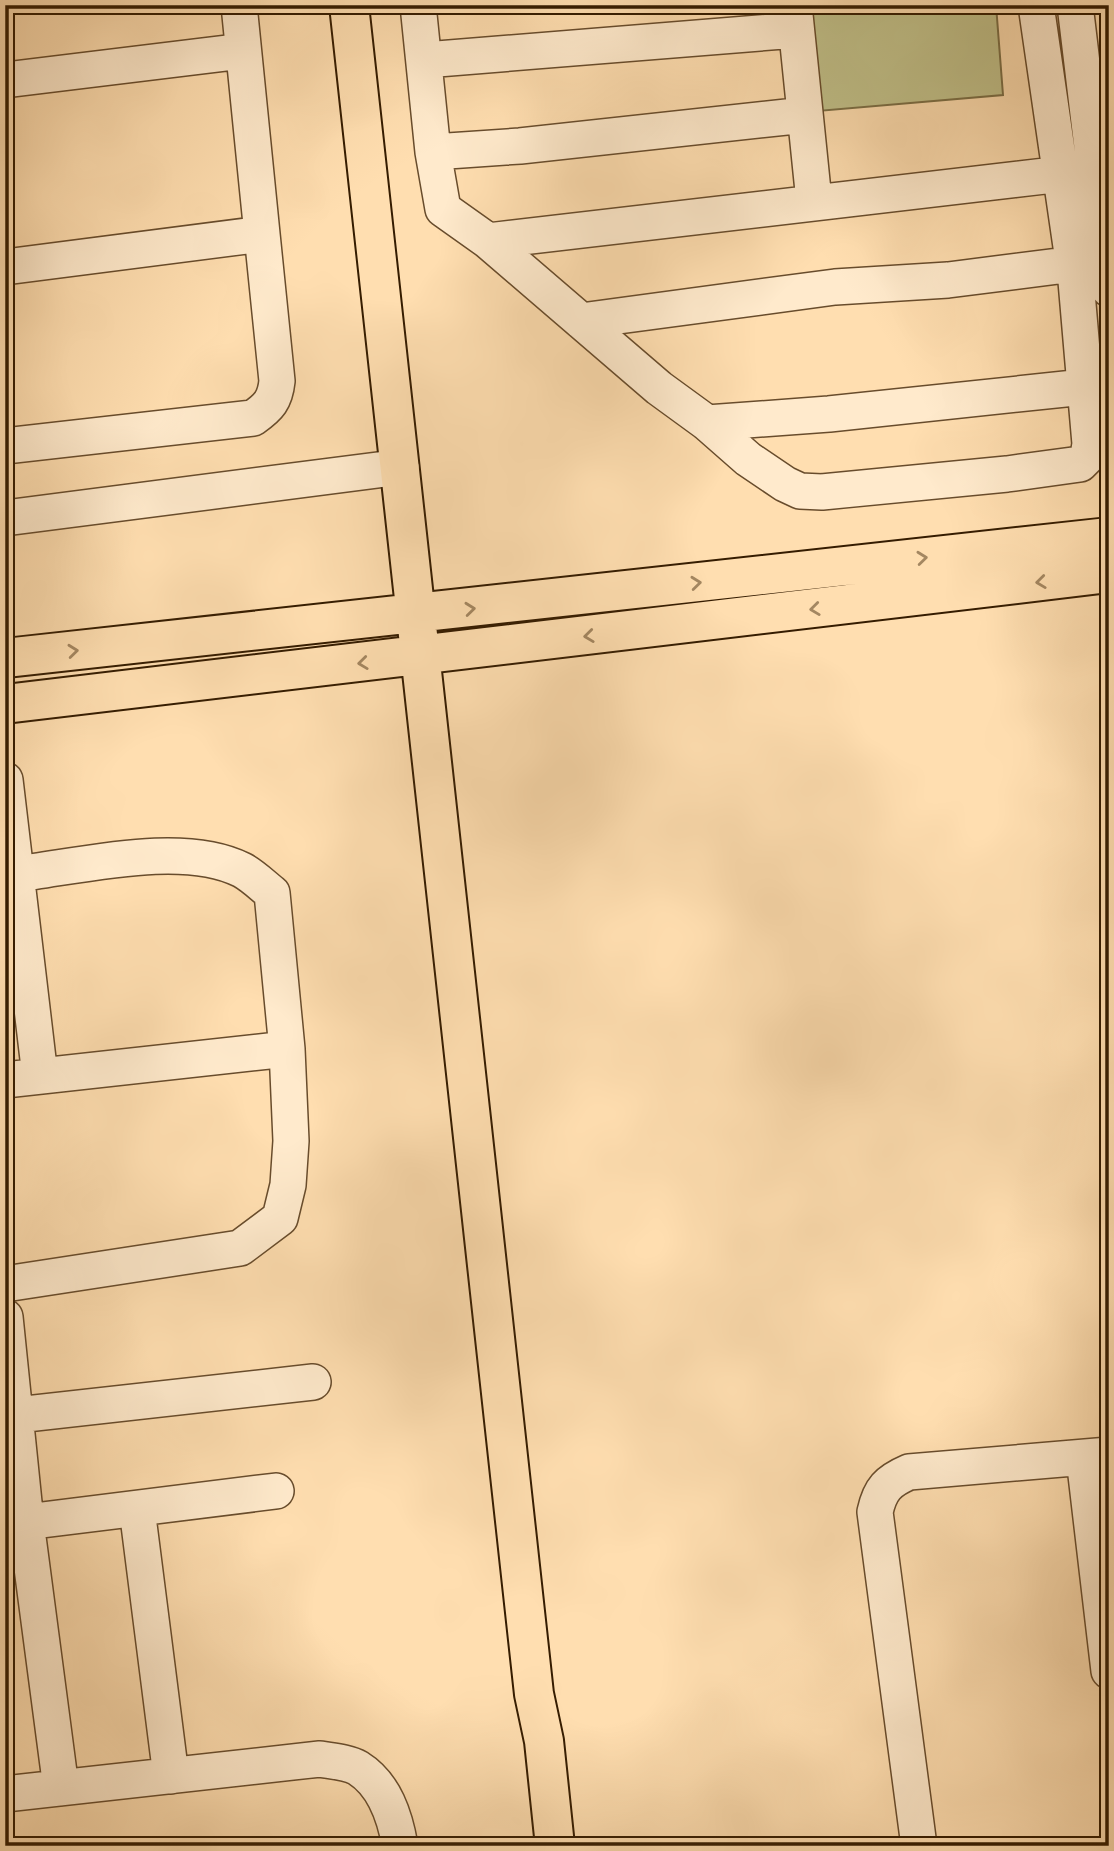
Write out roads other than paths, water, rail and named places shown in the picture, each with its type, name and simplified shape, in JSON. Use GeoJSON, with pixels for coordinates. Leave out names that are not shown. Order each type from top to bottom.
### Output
{"type":"FeatureCollection","features":[{"type":"Feature","properties":{"kind":"main road"},"geometry":{"type":"LineString","coordinates":[[349,5],[418,615],[532,1681],[544,1741],[555,1846]]}},
{"type":"Feature","properties":{"kind":"main road"},"geometry":{"type":"LineString","coordinates":[[5,658],[418,615],[1109,537]]}},
{"type":"Feature","properties":{"kind":"main road"},"geometry":{"type":"LineString","coordinates":[[5,704],[1109,573]]}},
{"type":"Feature","properties":{"kind":"street"},"geometry":{"type":"LineString","coordinates":[[5,446],[253,418],[266,409],[275,397],[277,381],[239,5]]}},
{"type":"Feature","properties":{"kind":"street"},"geometry":{"type":"LineString","coordinates":[[418,5],[433,152],[443,209],[488,241],[659,388],[707,423],[748,458],[785,485],[800,491],[835,491],[1018,473],[1080,464],[1088,456],[1090,444],[1074,264],[1036,5]]}},
{"type":"Feature","properties":{"kind":"street"},"geometry":{"type":"LineString","coordinates":[[1075,5],[1109,289]]}},
{"type":"Feature","properties":{"kind":"street"},"geometry":{"type":"LineString","coordinates":[[425,60],[795,18],[814,201]]}},
{"type":"Feature","properties":{"kind":"street"},"geometry":{"type":"LineString","coordinates":[[5,80],[243,51]]}},
{"type":"Feature","properties":{"kind":"street"},"geometry":{"type":"LineString","coordinates":[[433,152],[520,146],[805,115]]}},
{"type":"Feature","properties":{"kind":"street"},"geometry":{"type":"LineString","coordinates":[[488,241],[1062,174]]}},
{"type":"Feature","properties":{"kind":"street"},"geometry":{"type":"LineString","coordinates":[[5,267],[262,234]]}},
{"type":"Feature","properties":{"kind":"street"},"geometry":{"type":"LineString","coordinates":[[581,321],[835,287],[948,280],[1074,264]]}},
{"type":"Feature","properties":{"kind":"street"},"geometry":{"type":"LineString","coordinates":[[707,423],[829,414],[1084,387]]}},
{"type":"Feature","properties":{"kind":"street"},"geometry":{"type":"LineString","coordinates":[[5,518],[401,467]]}},
{"type":"Feature","properties":{"kind":"street"},"geometry":{"type":"LineString","coordinates":[[5,780],[40,1076]]}},
{"type":"Feature","properties":{"kind":"street"},"geometry":{"type":"LineString","coordinates":[[5,1284],[240,1248],[280,1218],[288,1185],[291,1141],[287,1049],[272,893],[242,870],[202,857],[138,858],[17,874]]}},
{"type":"Feature","properties":{"kind":"street"},"geometry":{"type":"LineString","coordinates":[[5,1080],[287,1049]]}},
{"type":"Feature","properties":{"kind":"street"},"geometry":{"type":"LineString","coordinates":[[5,1317],[26,1522],[61,1788]]}},
{"type":"Feature","properties":{"kind":"street"},"geometry":{"type":"LineString","coordinates":[[17,1415],[313,1382]]}},
{"type":"Feature","properties":{"kind":"street"},"geometry":{"type":"LineString","coordinates":[[919,1846],[875,1511],[884,1485],[909,1472],[1096,1456],[1109,1671]]}},
{"type":"Feature","properties":{"kind":"street"},"geometry":{"type":"LineString","coordinates":[[26,1522],[276,1491]]}},
{"type":"Feature","properties":{"kind":"street"},"geometry":{"type":"LineString","coordinates":[[137,1509],[171,1776]]}},
{"type":"Feature","properties":{"kind":"street"},"geometry":{"type":"LineString","coordinates":[[5,1794],[320,1759],[356,1767],[378,1786],[396,1822],[400,1846]]}}]}
